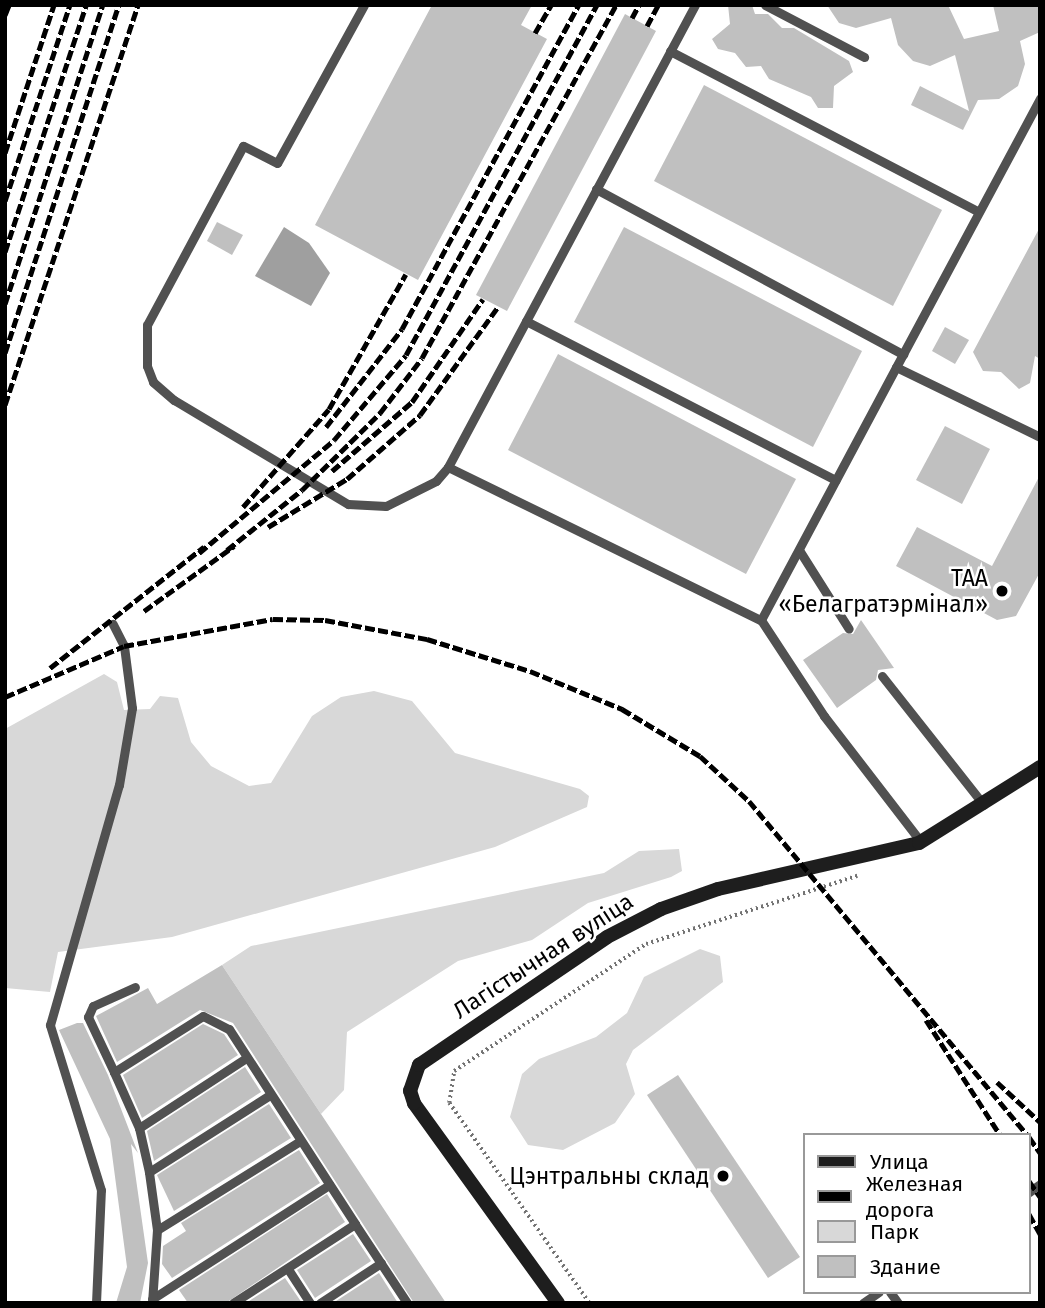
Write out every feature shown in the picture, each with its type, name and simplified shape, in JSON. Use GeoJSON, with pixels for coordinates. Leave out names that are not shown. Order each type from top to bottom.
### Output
{"type":"FeatureCollection","features":[{"type":"Feature","properties":{"kind":"street","name":"Лагістычная вуліца"},"geometry":{"type":"LineString","coordinates":[[558,1303],[414,1103],[410,1091],[419,1065],[607,937],[661,909],[855,856],[920,842],[984,805],[1040,767]]}},
{"type":"Feature","properties":{"kind":"lane"},"geometry":{"type":"LineString","coordinates":[[363,5],[277,163],[243,146],[147,325],[147,366],[153,382],[174,400],[348,504],[386,506],[436,481],[448,467],[695,5]]}},
{"type":"Feature","properties":{"kind":"lane"},"geometry":{"type":"LineString","coordinates":[[765,5],[863,57]]}},
{"type":"Feature","properties":{"kind":"lane"},"geometry":{"type":"LineString","coordinates":[[670,51],[979,212]]}},
{"type":"Feature","properties":{"kind":"lane"},"geometry":{"type":"LineString","coordinates":[[761,620],[1040,99]]}},
{"type":"Feature","properties":{"kind":"lane"},"geometry":{"type":"LineString","coordinates":[[596,190],[903,354]]}},
{"type":"Feature","properties":{"kind":"lane"},"geometry":{"type":"LineString","coordinates":[[526,321],[835,480]]}},
{"type":"Feature","properties":{"kind":"lane"},"geometry":{"type":"LineString","coordinates":[[896,367],[1040,437]]}},
{"type":"Feature","properties":{"kind":"lane"},"geometry":{"type":"LineString","coordinates":[[448,467],[761,620],[824,716],[920,842]]}},
{"type":"Feature","properties":{"kind":"lane"},"geometry":{"type":"LineString","coordinates":[[799,550],[849,628]]}},
{"type":"Feature","properties":{"kind":"lane"},"geometry":{"type":"LineString","coordinates":[[96,1303],[101,1190],[50,1025],[119,785],[132,708],[124,646],[113,624]]}},
{"type":"Feature","properties":{"kind":"lane"},"geometry":{"type":"LineString","coordinates":[[882,676],[984,805]]}},
{"type":"Feature","properties":{"kind":"lane"},"geometry":{"type":"LineString","coordinates":[[135,987],[93,1006],[88,1017],[139,1128],[149,1172],[157,1230],[152,1301]]}},
{"type":"Feature","properties":{"kind":"lane"},"geometry":{"type":"LineString","coordinates":[[114,1072],[203,1016],[222,1021],[407,1303]]}},
{"type":"Feature","properties":{"kind":"lane"},"geometry":{"type":"LineString","coordinates":[[139,1128],[246,1058]]}},
{"type":"Feature","properties":{"kind":"lane"},"geometry":{"type":"LineString","coordinates":[[149,1172],[270,1095]]}},
{"type":"Feature","properties":{"kind":"lane"},"geometry":{"type":"LineString","coordinates":[[157,1230],[300,1141]]}},
{"type":"Feature","properties":{"kind":"lane"},"geometry":{"type":"LineString","coordinates":[[152,1301],[329,1185]]}},
{"type":"Feature","properties":{"kind":"lane"},"geometry":{"type":"LineString","coordinates":[[234,1302],[355,1224]]}},
{"type":"Feature","properties":{"kind":"lane"},"geometry":{"type":"LineString","coordinates":[[320,1303],[381,1263]]}},
{"type":"Feature","properties":{"kind":"lane"},"geometry":{"type":"LineString","coordinates":[[288,1269],[310,1303]]}},
{"type":"Feature","properties":{"kind":"path"},"geometry":{"type":"LineString","coordinates":[[589,1303],[449,1103],[454,1071],[646,944],[857,880],[855,856]]}},
{"type":"Feature","properties":{"kind":"green space"},"geometry":{"type":"Polygon","coordinates":[[[104,674],[117,682],[124,710],[150,709],[160,696],[178,698],[191,742],[211,766],[249,786],[271,783],[312,716],[341,697],[374,691],[412,701],[455,753],[580,789],[589,796],[587,807],[495,847],[172,937],[58,952],[50,992],[5,988],[5,729],[104,674]]]}},
{"type":"Feature","properties":{"kind":"green space"},"geometry":{"type":"Polygon","coordinates":[[[679,849],[682,871],[671,877],[588,903],[532,940],[458,961],[347,1032],[344,1090],[321,1114],[222,965],[251,946],[604,873],[639,851],[679,849]]]}},
{"type":"Feature","properties":{"kind":"green space"},"geometry":{"type":"Polygon","coordinates":[[[700,949],[720,956],[723,982],[633,1050],[626,1064],[635,1094],[615,1123],[563,1150],[528,1145],[510,1117],[522,1074],[539,1059],[596,1037],[627,1013],[644,977],[700,949]]]}},
{"type":"Feature","properties":{"kind":"shaded area"},"geometry":{"type":"Polygon","coordinates":[[[284,227],[309,243],[330,273],[311,306],[255,276],[284,227]]]}},
{"type":"Feature","properties":{"kind":"building"},"geometry":{"type":"Polygon","coordinates":[[[432,5],[532,5],[521,25],[547,39],[418,280],[315,225],[432,5]]]}},
{"type":"Feature","properties":{"kind":"building"},"geometry":{"type":"Polygon","coordinates":[[[728,5],[752,5],[755,14],[768,14],[782,28],[794,28],[849,61],[853,72],[834,86],[833,108],[818,108],[811,97],[769,79],[761,66],[746,67],[735,53],[718,49],[712,39],[730,24],[728,5]]]}},
{"type":"Feature","properties":{"kind":"building"},"geometry":{"type":"Polygon","coordinates":[[[827,5],[948,5],[964,39],[999,31],[993,5],[1040,5],[1040,32],[1020,41],[1025,64],[1018,86],[999,99],[978,100],[963,130],[911,105],[920,86],[969,111],[955,55],[930,66],[913,61],[898,45],[891,18],[856,28],[839,23],[827,5]]]}},
{"type":"Feature","properties":{"kind":"building"},"geometry":{"type":"Polygon","coordinates":[[[625,14],[656,31],[507,311],[476,295],[625,14]]]}},
{"type":"Feature","properties":{"kind":"building"},"geometry":{"type":"Polygon","coordinates":[[[704,85],[942,210],[893,306],[654,181],[704,85]]]}},
{"type":"Feature","properties":{"kind":"building"},"geometry":{"type":"Polygon","coordinates":[[[217,222],[243,235],[232,255],[207,241],[217,222]]]}},
{"type":"Feature","properties":{"kind":"building"},"geometry":{"type":"Polygon","coordinates":[[[624,227],[862,351],[813,447],[574,322],[624,227]]]}},
{"type":"Feature","properties":{"kind":"building"},"geometry":{"type":"Polygon","coordinates":[[[1040,227],[1040,359],[1035,356],[1030,383],[1019,389],[1001,372],[983,371],[973,352],[1040,227]]]}},
{"type":"Feature","properties":{"kind":"building"},"geometry":{"type":"Polygon","coordinates":[[[945,327],[969,340],[955,364],[932,351],[945,327]]]}},
{"type":"Feature","properties":{"kind":"building"},"geometry":{"type":"Polygon","coordinates":[[[558,354],[796,479],[746,574],[508,450],[558,354]]]}},
{"type":"Feature","properties":{"kind":"building"},"geometry":{"type":"Polygon","coordinates":[[[945,426],[990,449],[962,504],[916,480],[945,426]]]}},
{"type":"Feature","properties":{"kind":"building"},"geometry":{"type":"Polygon","coordinates":[[[1040,475],[1040,572],[1016,616],[997,620],[896,566],[917,527],[992,566],[1040,475]]]}},
{"type":"Feature","properties":{"kind":"building"},"geometry":{"type":"Polygon","coordinates":[[[861,620],[894,668],[878,670],[876,680],[837,708],[803,660],[843,633],[853,634],[861,620]]]}},
{"type":"Feature","properties":{"kind":"building"},"geometry":{"type":"Polygon","coordinates":[[[222,965],[446,1303],[414,1303],[233,1023],[200,1010],[117,1062],[96,1016],[148,988],[157,1004],[222,965]]]}},
{"type":"Feature","properties":{"kind":"building"},"geometry":{"type":"Polygon","coordinates":[[[83,1023],[108,1075],[138,1153],[131,1144],[148,1263],[140,1303],[116,1303],[127,1267],[110,1139],[59,1030],[83,1023]]]}},
{"type":"Feature","properties":{"kind":"building"},"geometry":{"type":"Polygon","coordinates":[[[203,1024],[224,1034],[238,1055],[142,1118],[123,1075],[203,1024]]]}},
{"type":"Feature","properties":{"kind":"building"},"geometry":{"type":"Polygon","coordinates":[[[245,1067],[261,1092],[154,1161],[147,1131],[245,1067]]]}},
{"type":"Feature","properties":{"kind":"building","name":"Цэнтральны склад"},"geometry":{"type":"Polygon","coordinates":[[[678,1075],[800,1257],[768,1278],[647,1095],[678,1075]]]}},
{"type":"Feature","properties":{"kind":"building"},"geometry":{"type":"Polygon","coordinates":[[[269,1104],[291,1138],[174,1211],[157,1175],[269,1104]]]}},
{"type":"Feature","properties":{"kind":"building"},"geometry":{"type":"Polygon","coordinates":[[[299,1150],[320,1183],[172,1278],[162,1264],[163,1246],[186,1231],[181,1223],[299,1150]]]}},
{"type":"Feature","properties":{"kind":"building"},"geometry":{"type":"Polygon","coordinates":[[[327,1194],[345,1222],[226,1303],[188,1303],[179,1290],[327,1194]]]}},
{"type":"Feature","properties":{"kind":"building"},"geometry":{"type":"Polygon","coordinates":[[[353,1234],[371,1261],[315,1298],[297,1270],[353,1234]]]}},
{"type":"Feature","properties":{"kind":"building"},"geometry":{"type":"Polygon","coordinates":[[[379,1273],[398,1303],[333,1303],[379,1273]]]}},
{"type":"Feature","properties":{"kind":"building"},"geometry":{"type":"Polygon","coordinates":[[[285,1278],[302,1303],[246,1303],[285,1278]]]}},
{"type":"Feature","properties":{"kind":"railway"},"geometry":{"type":"LineString","coordinates":[[5,15],[9,5]]}},
{"type":"Feature","properties":{"kind":"railway"},"geometry":{"type":"LineString","coordinates":[[5,153],[54,5]]}},
{"type":"Feature","properties":{"kind":"railway"},"geometry":{"type":"LineString","coordinates":[[5,201],[70,5]]}},
{"type":"Feature","properties":{"kind":"railway"},"geometry":{"type":"LineString","coordinates":[[5,252],[86,5]]}},
{"type":"Feature","properties":{"kind":"railway"},"geometry":{"type":"LineString","coordinates":[[5,304],[103,5]]}},
{"type":"Feature","properties":{"kind":"railway"},"geometry":{"type":"LineString","coordinates":[[5,353],[119,5]]}},
{"type":"Feature","properties":{"kind":"railway"},"geometry":{"type":"LineString","coordinates":[[5,405],[138,5]]}},
{"type":"Feature","properties":{"kind":"railway"},"geometry":{"type":"LineString","coordinates":[[535,33],[551,5]]}},
{"type":"Feature","properties":{"kind":"railway"},"geometry":{"type":"LineString","coordinates":[[326,427],[402,329],[579,5]]}},
{"type":"Feature","properties":{"kind":"railway"},"geometry":{"type":"LineString","coordinates":[[199,553],[334,440],[406,355],[597,5]]}},
{"type":"Feature","properties":{"kind":"railway"},"geometry":{"type":"LineString","coordinates":[[227,550],[302,490],[380,413],[422,358],[616,5]]}},
{"type":"Feature","properties":{"kind":"railway"},"geometry":{"type":"LineString","coordinates":[[632,18],[639,5]]}},
{"type":"Feature","properties":{"kind":"railway"},"geometry":{"type":"LineString","coordinates":[[647,26],[658,5]]}},
{"type":"Feature","properties":{"kind":"railway"},"geometry":{"type":"LineString","coordinates":[[243,507],[329,409],[406,274]]}},
{"type":"Feature","properties":{"kind":"railway"},"geometry":{"type":"LineString","coordinates":[[332,471],[412,402],[483,299]]}},
{"type":"Feature","properties":{"kind":"railway"},"geometry":{"type":"LineString","coordinates":[[268,527],[347,479],[420,415],[498,307]]}},
{"type":"Feature","properties":{"kind":"railway"},"geometry":{"type":"LineString","coordinates":[[144,611],[234,546]]}},
{"type":"Feature","properties":{"kind":"railway"},"geometry":{"type":"LineString","coordinates":[[50,668],[204,547]]}},
{"type":"Feature","properties":{"kind":"railway"},"geometry":{"type":"LineString","coordinates":[[5,697],[124,646],[273,619],[325,620],[427,639],[530,671],[622,709],[700,756],[749,801],[1025,1133]]}},
{"type":"Feature","properties":{"kind":"railway"},"geometry":{"type":"LineString","coordinates":[[926,1020],[999,1133]]}},
{"type":"Feature","properties":{"kind":"railway"},"geometry":{"type":"LineString","coordinates":[[997,1082],[1040,1122]]}},
{"type":"Feature","properties":{"kind":"railway"},"geometry":{"type":"LineString","coordinates":[[1031,1140],[1040,1153]]}},
{"type":"Feature","properties":{"kind":"railway"},"geometry":{"type":"LineString","coordinates":[[1031,1184],[1040,1197]]}},
{"type":"Feature","properties":{"kind":"railway"},"geometry":{"type":"LineString","coordinates":[[1031,1218],[1040,1234]]}},
{"type":"Feature","properties":{"kind":"place","name":"ТАА «Белагратэрмінал»"},"geometry":{"type":"Point","coordinates":[1002,591]}},
{"type":"Feature","properties":{"kind":"place","name":"Цэнтральны склад"},"geometry":{"type":"Point","coordinates":[723,1176]}}]}
